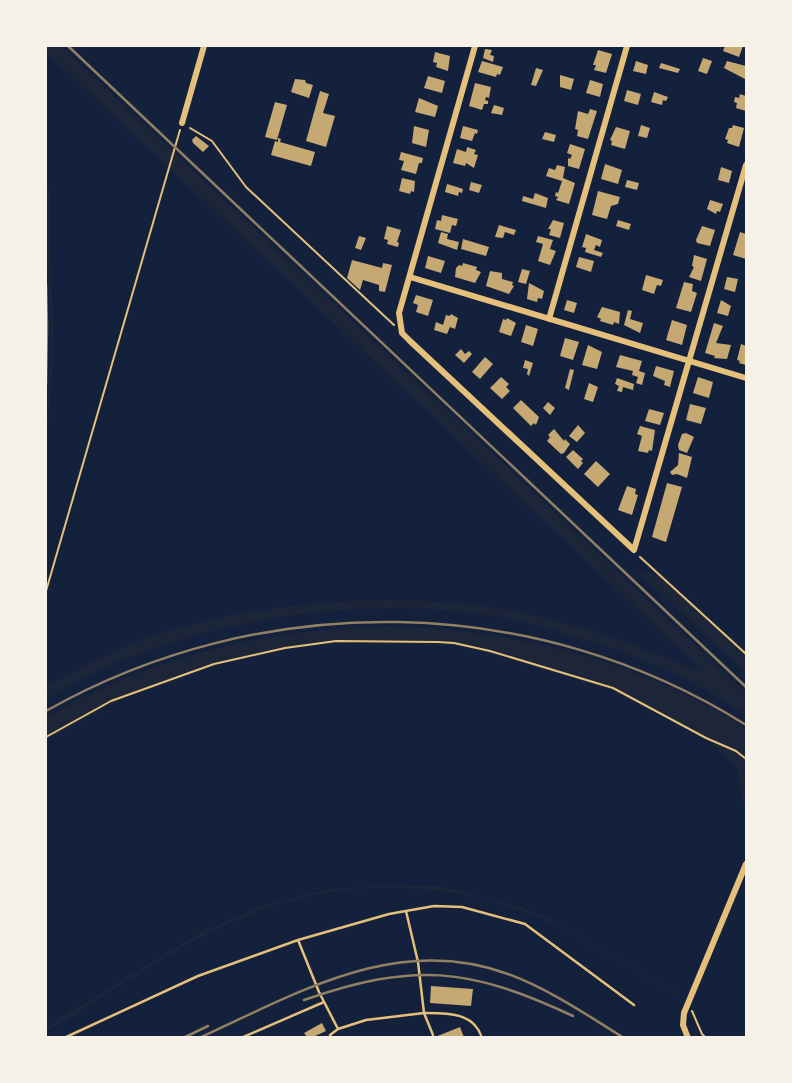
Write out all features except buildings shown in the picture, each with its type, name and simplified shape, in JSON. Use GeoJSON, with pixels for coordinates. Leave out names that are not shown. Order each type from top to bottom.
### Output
{"type":"FeatureCollection","features":[{"type":"Feature","properties":{"kind":"street"},"geometry":{"type":"LineString","coordinates":[[182,123],[204,46]]}},
{"type":"Feature","properties":{"kind":"street"},"geometry":{"type":"LineString","coordinates":[[475,46],[399,313],[402,332],[495,423],[634,551],[747,165]]}},
{"type":"Feature","properties":{"kind":"street"},"geometry":{"type":"LineString","coordinates":[[549,319],[627,46]]}},
{"type":"Feature","properties":{"kind":"street"},"geometry":{"type":"LineString","coordinates":[[410,277],[747,378]]}},
{"type":"Feature","properties":{"kind":"street"},"geometry":{"type":"LineString","coordinates":[[688,1038],[682,1020],[688,1000],[747,864]]}},
{"type":"Feature","properties":{"kind":"lane"},"geometry":{"type":"LineString","coordinates":[[64,1038],[198,976],[298,940],[406,911],[435,906],[461,907],[525,923],[634,1005]]}},
{"type":"Feature","properties":{"kind":"lane"},"geometry":{"type":"LineString","coordinates":[[406,911],[418,962],[424,1013],[433,1035]]}},
{"type":"Feature","properties":{"kind":"lane"},"geometry":{"type":"LineString","coordinates":[[298,940],[338,1029]]}},
{"type":"Feature","properties":{"kind":"lane"},"geometry":{"type":"LineString","coordinates":[[241,1038],[324,1002]]}},
{"type":"Feature","properties":{"kind":"lane"},"geometry":{"type":"LineString","coordinates":[[331,1038],[330,1035],[338,1029],[366,1020],[424,1013],[451,1013],[471,1020],[480,1029],[482,1038]]}},
{"type":"Feature","properties":{"kind":"path"},"geometry":{"type":"LineString","coordinates":[[46,591],[182,123],[212,141],[246,187],[402,332]]}},
{"type":"Feature","properties":{"kind":"path"},"geometry":{"type":"LineString","coordinates":[[634,551],[747,654]]}},
{"type":"Feature","properties":{"kind":"path"},"geometry":{"type":"LineString","coordinates":[[46,737],[111,701],[214,664],[285,648],[335,641],[438,642],[490,651],[614,688],[747,759]]}},
{"type":"Feature","properties":{"kind":"path"},"geometry":{"type":"LineString","coordinates":[[688,1000],[706,1038]]}},
{"type":"Feature","properties":{"kind":"shaded area"},"geometry":{"type":"Polygon","coordinates":[[[46,46],[61,46],[746,693],[746,715],[678,676],[595,642],[518,621],[464,612],[408,608],[351,609],[294,615],[186,638],[124,659],[46,699],[46,687],[155,635],[213,619],[258,611],[351,601],[445,602],[533,615],[615,639],[694,670],[699,667],[46,52],[46,46]]]}},
{"type":"Feature","properties":{"kind":"shaded area"},"geometry":{"type":"Polygon","coordinates":[[[46,180],[49,191],[54,348],[46,444],[51,338],[46,180]]]}},
{"type":"Feature","properties":{"kind":"shaded area"},"geometry":{"type":"Polygon","coordinates":[[[632,567],[648,577],[642,568],[658,578],[652,568],[746,651],[746,673],[632,567]]]}},
{"type":"Feature","properties":{"kind":"shaded area"},"geometry":{"type":"Polygon","coordinates":[[[390,626],[459,631],[562,649],[628,670],[694,698],[746,728],[746,812],[736,766],[707,740],[682,725],[607,688],[452,645],[338,643],[290,649],[220,664],[129,695],[46,740],[46,717],[127,677],[169,662],[255,640],[344,628],[390,626]]]}},
{"type":"Feature","properties":{"kind":"shaded area"},"geometry":{"type":"Polygon","coordinates":[[[374,886],[439,886],[521,907],[547,918],[662,984],[563,929],[514,908],[442,891],[368,888],[296,899],[234,921],[151,966],[46,1032],[46,1027],[203,931],[256,908],[323,890],[374,886]]]}},
{"type":"Feature","properties":{"kind":"railway"},"geometry":{"type":"LineString","coordinates":[[68,46],[746,687]]}},
{"type":"Feature","properties":{"kind":"railway"},"geometry":{"type":"LineString","coordinates":[[46,284],[46,385]]}},
{"type":"Feature","properties":{"kind":"railway"},"geometry":{"type":"LineString","coordinates":[[46,711],[130,671],[217,643],[307,626],[398,622],[489,630],[578,649],[664,681],[746,725]]}},
{"type":"Feature","properties":{"kind":"railway"},"geometry":{"type":"LineString","coordinates":[[199,1038],[311,987],[388,964],[427,960],[467,963],[508,974],[553,995],[624,1038]]}},
{"type":"Feature","properties":{"kind":"railway"},"geometry":{"type":"LineString","coordinates":[[304,1000],[378,980],[410,975],[440,975],[502,987],[573,1016]]}},
{"type":"Feature","properties":{"kind":"railway"},"geometry":{"type":"LineString","coordinates":[[183,1038],[208,1026]]}}]}
